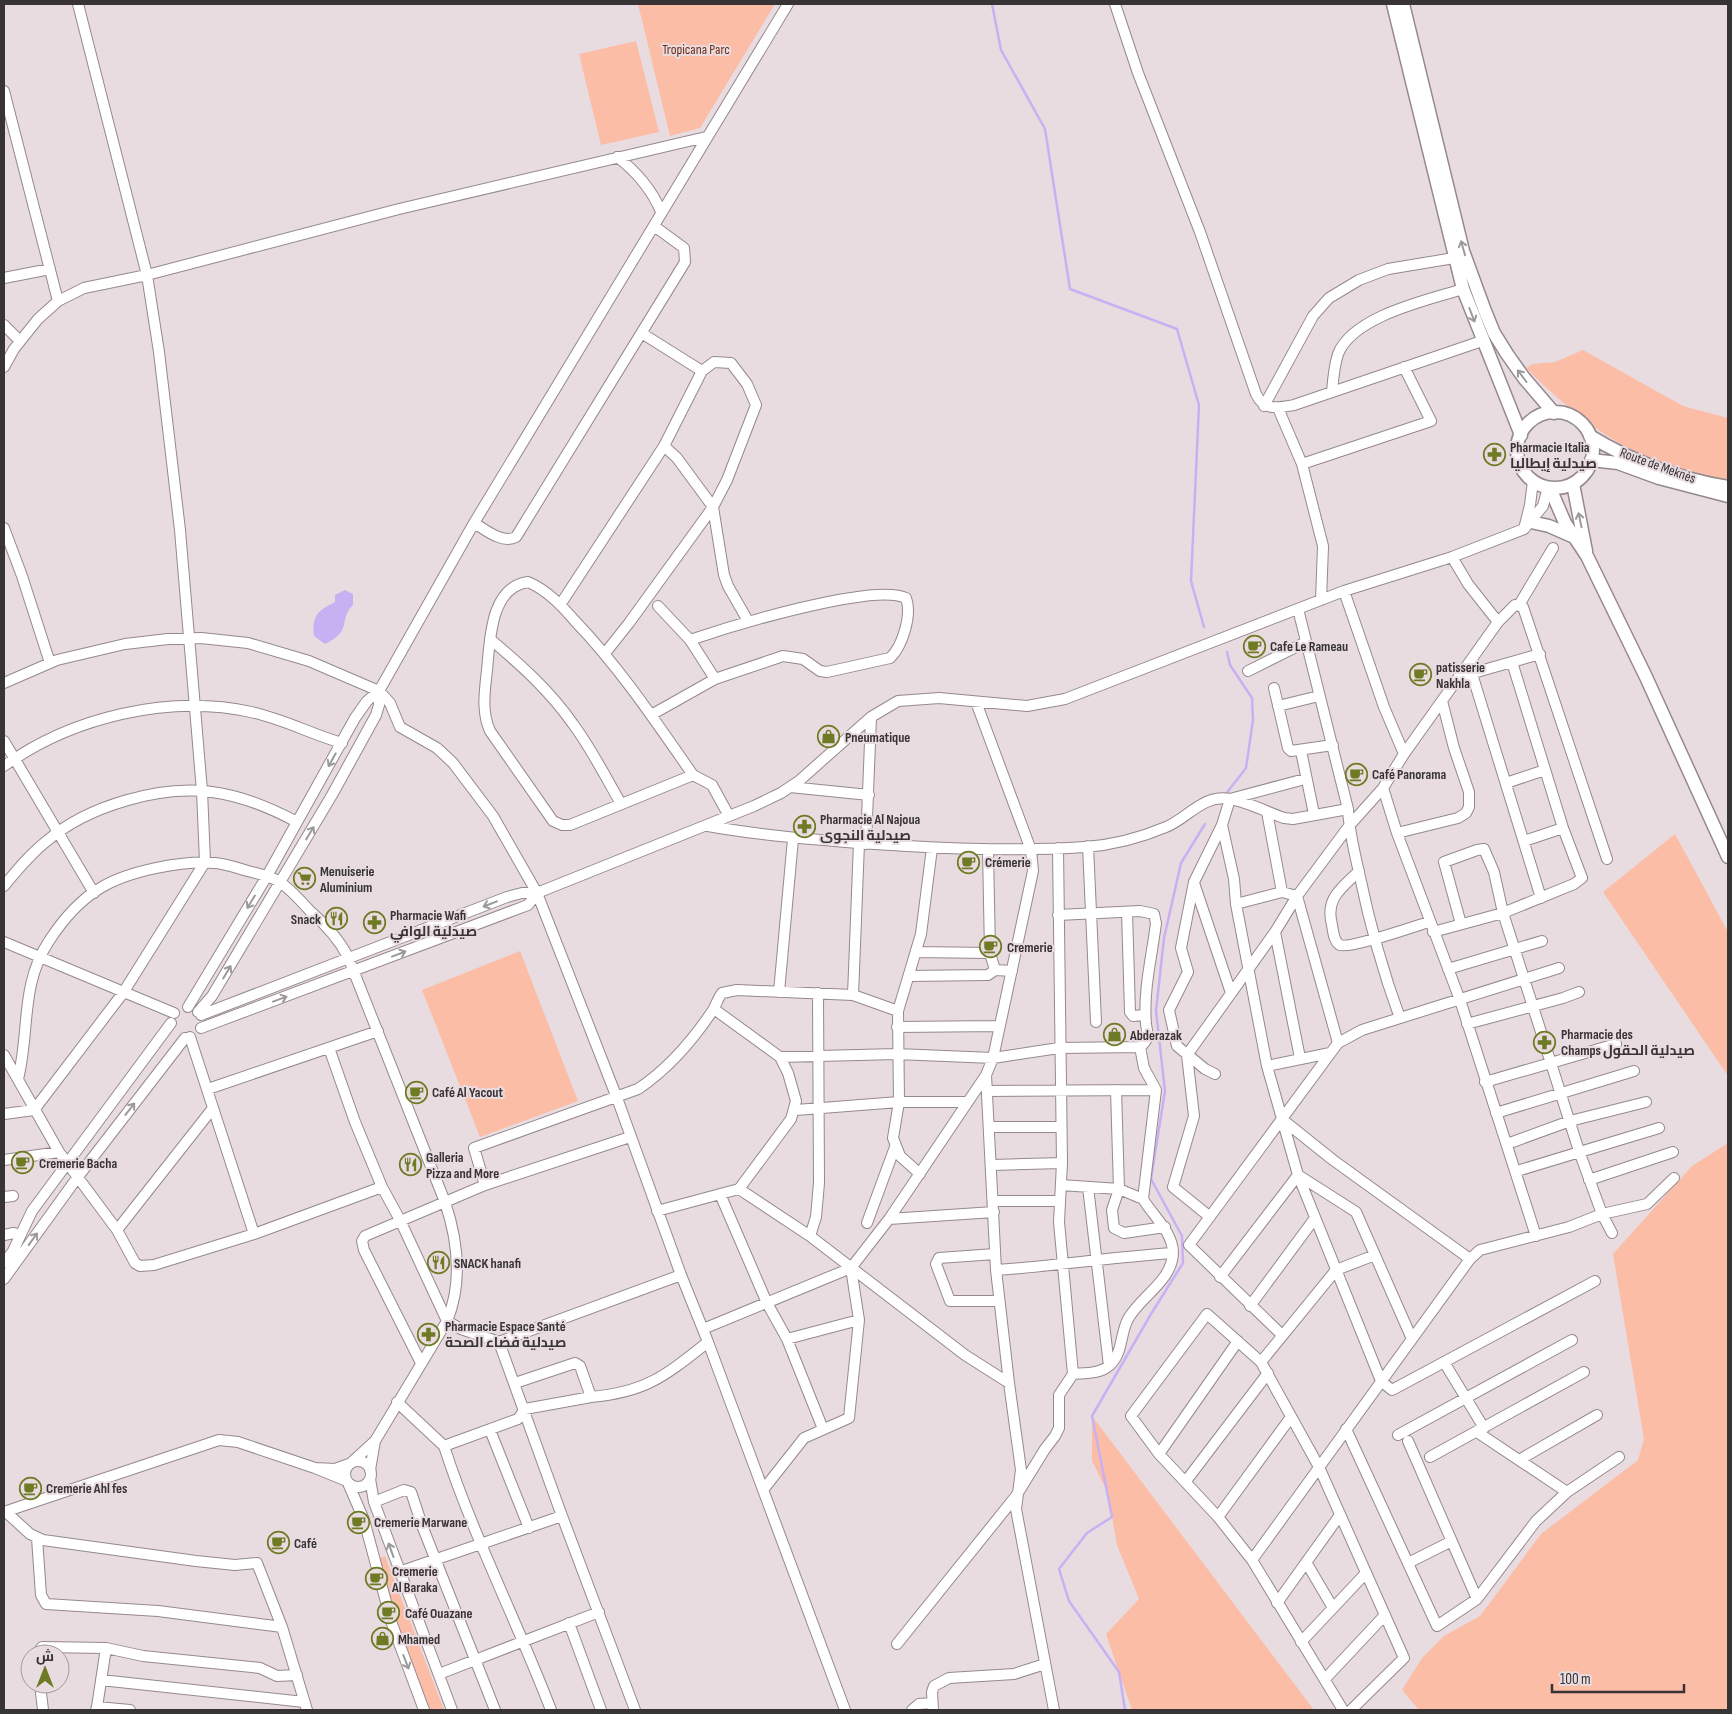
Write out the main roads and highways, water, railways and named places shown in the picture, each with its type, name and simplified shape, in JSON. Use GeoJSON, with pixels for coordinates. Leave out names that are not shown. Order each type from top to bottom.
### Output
{"type":"FeatureCollection","features":[{"type":"Feature","properties":{"kind":"main road"},"geometry":{"type":"LineString","coordinates":[[1393,4],[1463,289],[1521,435]]}},
{"type":"Feature","properties":{"kind":"main road"},"geometry":{"type":"LineString","coordinates":[[1403,4],[1463,251],[1485,311],[1494,333],[1507,354],[1524,378],[1554,413]]}},
{"type":"Feature","properties":{"kind":"main road"},"geometry":{"type":"LineString","coordinates":[[1554,413],[1576,419],[1590,436],[1593,448],[1591,460],[1586,471],[1572,484],[1562,487],[1549,487],[1533,481],[1525,473],[1518,457],[1521,435],[1534,419],[1554,413]]}},
{"type":"Feature","properties":{"kind":"main road","name":"Route de Meknès"},"geometry":{"type":"LineString","coordinates":[[1590,436],[1607,446],[1662,469],[1728,487]]}},
{"type":"Feature","properties":{"kind":"main road","name":"Route de Meknès"},"geometry":{"type":"LineString","coordinates":[[1591,460],[1618,463],[1659,478],[1728,496]]}},
{"type":"Feature","properties":{"kind":"main road"},"geometry":{"type":"LineString","coordinates":[[1572,484],[1587,556]]}},
{"type":"Feature","properties":{"kind":"main road"},"geometry":{"type":"LineString","coordinates":[[1549,487],[1565,523],[1587,556],[1673,733],[1728,858]]}},
{"type":"Feature","properties":{"kind":"main road"},"geometry":{"type":"LineString","coordinates":[[1528,526],[1549,526],[1574,537]]}},
{"type":"Feature","properties":{"kind":"waterway"},"geometry":{"type":"LineString","coordinates":[[992,4],[1001,50],[1045,129],[1070,289],[1177,329],[1199,405],[1191,581],[1204,627]]}},
{"type":"Feature","properties":{"kind":"waterway"},"geometry":{"type":"LineString","coordinates":[[1225,795],[1246,768],[1253,720],[1252,698],[1230,665],[1227,652]]}},
{"type":"Feature","properties":{"kind":"waterway"},"geometry":{"type":"LineString","coordinates":[[1125,1710],[1119,1672],[1069,1601],[1059,1569],[1087,1533],[1112,1517],[1092,1416],[1183,1263],[1182,1236],[1151,1179],[1165,1091],[1156,1011],[1164,938],[1181,863],[1205,824]]}},
{"type":"Feature","properties":{"kind":"place","name":"Pharmacie Italia صيدلية إيطاليا"},"geometry":{"type":"Point","coordinates":[1494,455]}},
{"type":"Feature","properties":{"kind":"place","name":"Cafe Le Rameau"},"geometry":{"type":"Point","coordinates":[1254,646]}},
{"type":"Feature","properties":{"kind":"place","name":"patisserie Nakhla"},"geometry":{"type":"Point","coordinates":[1420,675]}},
{"type":"Feature","properties":{"kind":"place","name":"Pneumatique"},"geometry":{"type":"Point","coordinates":[829,737]}},
{"type":"Feature","properties":{"kind":"place","name":"Café Panorama"},"geometry":{"type":"Point","coordinates":[1356,774]}},
{"type":"Feature","properties":{"kind":"place","name":"Pharmacie Al Najoua صيدلية النجوى"},"geometry":{"type":"Point","coordinates":[804,827]}},
{"type":"Feature","properties":{"kind":"place","name":"Crémerie"},"geometry":{"type":"Point","coordinates":[969,862]}},
{"type":"Feature","properties":{"kind":"place","name":"Menuiserie Aluminium"},"geometry":{"type":"Point","coordinates":[304,879]}},
{"type":"Feature","properties":{"kind":"place","name":"Snack"},"geometry":{"type":"Point","coordinates":[337,919]}},
{"type":"Feature","properties":{"kind":"place","name":"Pharmacie Wafi صيدلية الوافي"},"geometry":{"type":"Point","coordinates":[374,923]}},
{"type":"Feature","properties":{"kind":"place","name":"Cremerie"},"geometry":{"type":"Point","coordinates":[991,947]}},
{"type":"Feature","properties":{"kind":"place","name":"Abderazak"},"geometry":{"type":"Point","coordinates":[1114,1035]}},
{"type":"Feature","properties":{"kind":"place","name":"Pharmacie des Champs صيدلية الحقول"},"geometry":{"type":"Point","coordinates":[1545,1042]}},
{"type":"Feature","properties":{"kind":"place","name":"Café Al Yacout"},"geometry":{"type":"Point","coordinates":[416,1092]}},
{"type":"Feature","properties":{"kind":"place","name":"Cremerie Bacha"},"geometry":{"type":"Point","coordinates":[23,1163]}},
{"type":"Feature","properties":{"kind":"place","name":"Galleria Pizza and More"},"geometry":{"type":"Point","coordinates":[410,1165]}},
{"type":"Feature","properties":{"kind":"place","name":"SNACK hanafi"},"geometry":{"type":"Point","coordinates":[438,1263]}},
{"type":"Feature","properties":{"kind":"place","name":"Pharmacie Espace Santé صيدلية فضاء الصحة"},"geometry":{"type":"Point","coordinates":[429,1334]}},
{"type":"Feature","properties":{"kind":"place","name":"Cremerie Ahl fes"},"geometry":{"type":"Point","coordinates":[30,1488]}},
{"type":"Feature","properties":{"kind":"place","name":"Cremerie Marwane"},"geometry":{"type":"Point","coordinates":[358,1522]}},
{"type":"Feature","properties":{"kind":"place","name":"Café"},"geometry":{"type":"Point","coordinates":[278,1543]}},
{"type":"Feature","properties":{"kind":"place","name":"Cremerie Al Baraka"},"geometry":{"type":"Point","coordinates":[376,1579]}},
{"type":"Feature","properties":{"kind":"place","name":"Café Ouazane"},"geometry":{"type":"Point","coordinates":[389,1613]}},
{"type":"Feature","properties":{"kind":"place","name":"Mhamed"},"geometry":{"type":"Point","coordinates":[382,1639]}},
{"type":"Feature","properties":{"kind":"park label","name":"Tropicana Parc"},"geometry":{"type":"Point","coordinates":[696,49]}}]}
